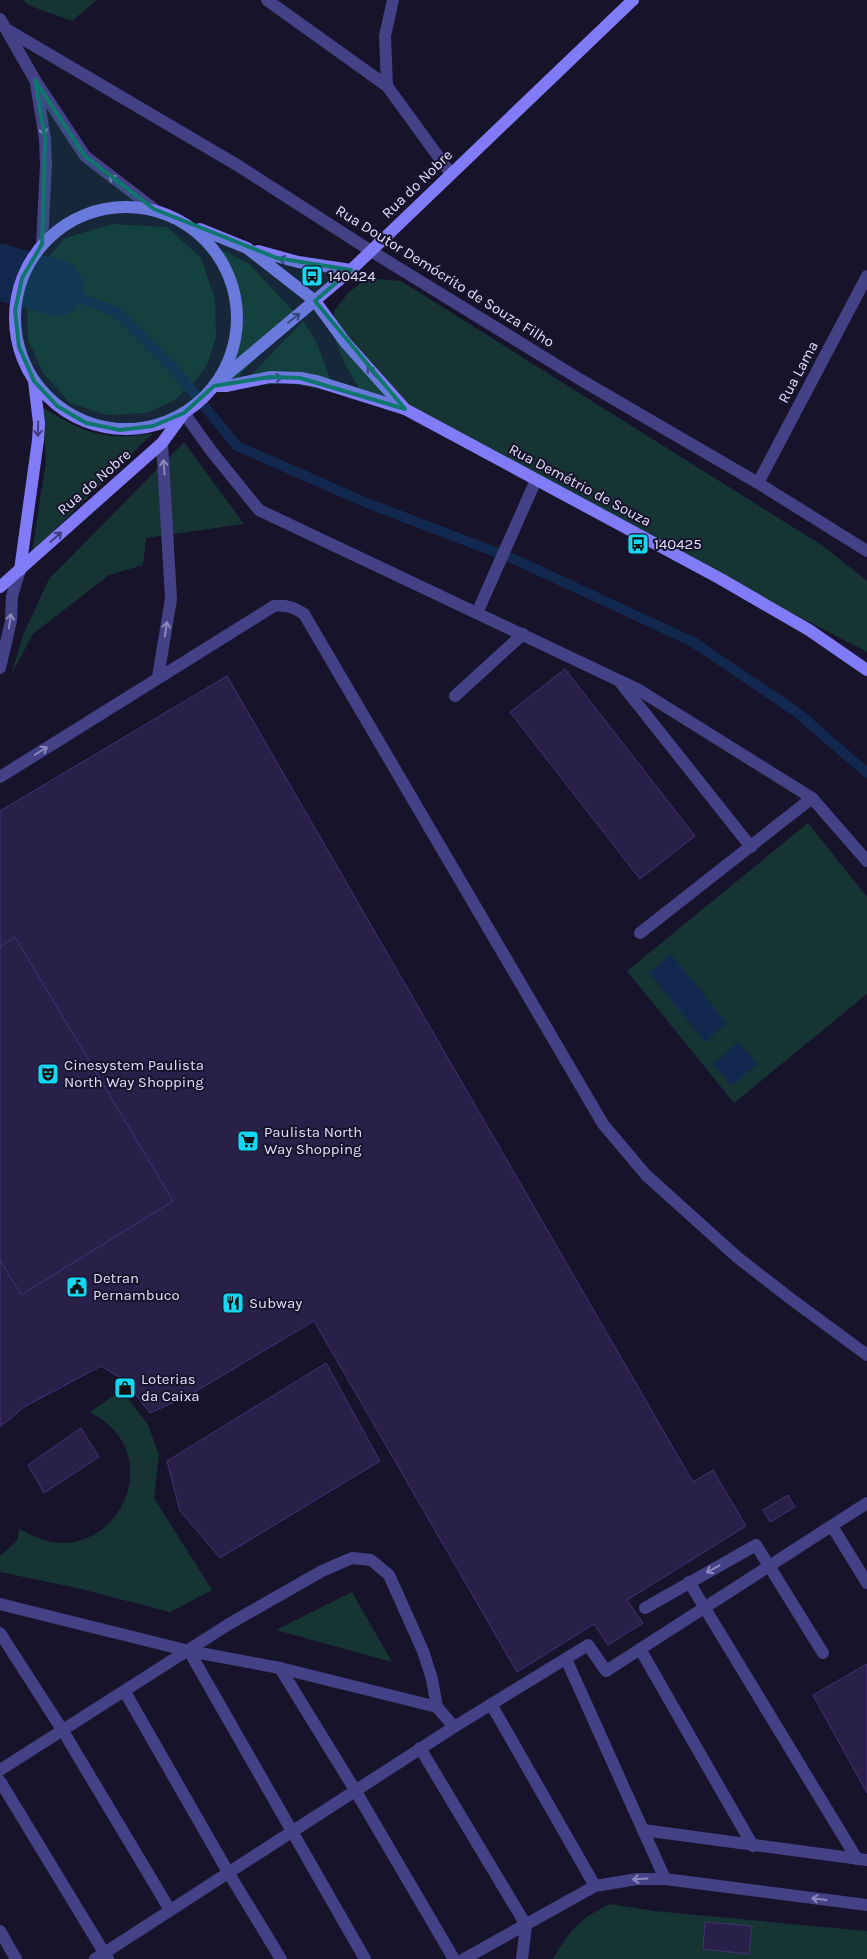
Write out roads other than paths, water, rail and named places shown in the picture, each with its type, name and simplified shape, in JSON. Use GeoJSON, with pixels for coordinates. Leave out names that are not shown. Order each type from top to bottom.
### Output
{"type":"FeatureCollection","features":[{"type":"Feature","properties":{"kind":"main road","name":"Rua do Nobre"},"geometry":{"type":"LineString","coordinates":[[217,386],[351,270],[633,0]]}},
{"type":"Feature","properties":{"kind":"main road","name":"Rua Demétrio de Souza"},"geometry":{"type":"LineString","coordinates":[[40,247],[74,218],[113,206],[154,209],[248,248],[315,301],[345,342],[405,409]]}},
{"type":"Feature","properties":{"kind":"main road"},"geometry":{"type":"LineString","coordinates":[[40,247],[22,278],[15,311],[18,347],[34,381],[57,406],[86,422],[120,430],[153,426],[188,411],[217,386],[229,361],[236,336],[238,311],[233,285],[223,262],[208,241],[189,224]]}},
{"type":"Feature","properties":{"kind":"main road"},"geometry":{"type":"LineString","coordinates":[[248,248],[298,262],[351,270]]}},
{"type":"Feature","properties":{"kind":"main road","name":"Rua Demétrio de Souza"},"geometry":{"type":"LineString","coordinates":[[217,386],[270,378],[300,378],[316,381],[405,409],[719,578],[809,630],[867,670]]}},
{"type":"Feature","properties":{"kind":"main road"},"geometry":{"type":"LineString","coordinates":[[20,570],[38,440],[34,381]]}},
{"type":"Feature","properties":{"kind":"main road","name":"Rua do Nobre"},"geometry":{"type":"LineString","coordinates":[[0,587],[162,444],[188,411]]}},
{"type":"Feature","properties":{"kind":"street"},"geometry":{"type":"LineString","coordinates":[[266,0],[387,86],[450,174]]}},
{"type":"Feature","properties":{"kind":"street"},"geometry":{"type":"LineString","coordinates":[[387,86],[385,36],[393,0]]}},
{"type":"Feature","properties":{"kind":"street","name":"Rua Doutor Demócrito de Souza Filho"},"geometry":{"type":"LineString","coordinates":[[3,24],[35,80],[86,156],[154,209]]}},
{"type":"Feature","properties":{"kind":"street","name":"Rua Doutor Demócrito de Souza Filho"},"geometry":{"type":"LineString","coordinates":[[3,24],[237,166],[581,380],[758,483],[867,551]]}},
{"type":"Feature","properties":{"kind":"street","name":"Rua Doutor Demócrito de Souza Filho"},"geometry":{"type":"LineString","coordinates":[[35,80],[46,156],[40,247]]}},
{"type":"Feature","properties":{"kind":"street","name":"Rua Lama"},"geometry":{"type":"LineString","coordinates":[[758,483],[867,276]]}},
{"type":"Feature","properties":{"kind":"street"},"geometry":{"type":"LineString","coordinates":[[188,411],[212,452],[260,510],[639,690],[812,798],[867,862]]}},
{"type":"Feature","properties":{"kind":"street"},"geometry":{"type":"LineString","coordinates":[[158,677],[171,600],[162,444]]}},
{"type":"Feature","properties":{"kind":"street"},"geometry":{"type":"LineString","coordinates":[[477,613],[536,480]]}},
{"type":"Feature","properties":{"kind":"street"},"geometry":{"type":"LineString","coordinates":[[0,668],[11,621],[12,596],[20,570]]}},
{"type":"Feature","properties":{"kind":"street"},"geometry":{"type":"LineString","coordinates":[[0,777],[274,606],[290,607],[304,614],[603,1124],[646,1175],[737,1256],[867,1355]]}},
{"type":"Feature","properties":{"kind":"street"},"geometry":{"type":"LineString","coordinates":[[455,696],[523,634]]}},
{"type":"Feature","properties":{"kind":"street"},"geometry":{"type":"LineString","coordinates":[[619,680],[751,847]]}},
{"type":"Feature","properties":{"kind":"street"},"geometry":{"type":"LineString","coordinates":[[640,933],[812,798]]}},
{"type":"Feature","properties":{"kind":"street"},"geometry":{"type":"LineString","coordinates":[[0,1781],[102,1957],[170,1910],[454,1726],[588,1645],[606,1671],[867,1503]]}},
{"type":"Feature","properties":{"kind":"street"},"geometry":{"type":"LineString","coordinates":[[832,1526],[867,1584]]}},
{"type":"Feature","properties":{"kind":"street"},"geometry":{"type":"LineString","coordinates":[[646,1608],[756,1545],[823,1653]]}},
{"type":"Feature","properties":{"kind":"street"},"geometry":{"type":"LineString","coordinates":[[0,1770],[189,1651],[228,1624],[322,1570],[352,1558],[371,1560],[389,1575],[423,1651],[432,1679],[437,1708]]}},
{"type":"Feature","properties":{"kind":"street"},"geometry":{"type":"LineString","coordinates":[[689,1582],[862,1859]]}},
{"type":"Feature","properties":{"kind":"street"},"geometry":{"type":"LineString","coordinates":[[0,1604],[189,1651],[280,1668],[437,1708],[454,1726]]}},
{"type":"Feature","properties":{"kind":"street"},"geometry":{"type":"LineString","coordinates":[[0,1633],[63,1731],[170,1910]]}},
{"type":"Feature","properties":{"kind":"street"},"geometry":{"type":"LineString","coordinates":[[640,1649],[753,1846]]}},
{"type":"Feature","properties":{"kind":"street"},"geometry":{"type":"LineString","coordinates":[[189,1651],[365,1959]]}},
{"type":"Feature","properties":{"kind":"street"},"geometry":{"type":"LineString","coordinates":[[566,1659],[665,1879]]}},
{"type":"Feature","properties":{"kind":"street"},"geometry":{"type":"LineString","coordinates":[[280,1668],[355,1790],[454,1959]]}},
{"type":"Feature","properties":{"kind":"street"},"geometry":{"type":"LineString","coordinates":[[124,1692],[228,1872],[281,1959]]}},
{"type":"Feature","properties":{"kind":"street"},"geometry":{"type":"LineString","coordinates":[[491,1704],[595,1886]]}},
{"type":"Feature","properties":{"kind":"street"},"geometry":{"type":"LineString","coordinates":[[420,1748],[526,1925],[522,1959]]}},
{"type":"Feature","properties":{"kind":"street"},"geometry":{"type":"LineString","coordinates":[[643,1830],[862,1859]]}},
{"type":"Feature","properties":{"kind":"street"},"geometry":{"type":"LineString","coordinates":[[464,1959],[595,1886],[638,1878],[665,1879],[867,1905]]}},
{"type":"Feature","properties":{"kind":"street"},"geometry":{"type":"LineString","coordinates":[[0,1931],[16,1959]]}},
{"type":"Feature","properties":{"kind":"water"},"geometry":{"type":"Polygon","coordinates":[[[671,954],[727,1023],[705,1042],[649,973],[671,954]]]}},
{"type":"Feature","properties":{"kind":"water"},"geometry":{"type":"Polygon","coordinates":[[[738,1042],[757,1064],[732,1086],[713,1064],[738,1042]]]}},
{"type":"Feature","properties":{"kind":"waterway"},"geometry":{"type":"LineString","coordinates":[[0,272],[56,288]]}},
{"type":"Feature","properties":{"kind":"waterway"},"geometry":{"type":"LineString","coordinates":[[56,288],[118,313],[173,368],[237,446],[367,503],[516,560],[693,642],[798,713],[867,773]]}},
{"type":"Feature","properties":{"kind":"place","name":"140424"},"geometry":{"type":"Point","coordinates":[312,276]}},
{"type":"Feature","properties":{"kind":"place","name":"140425"},"geometry":{"type":"Point","coordinates":[638,544]}},
{"type":"Feature","properties":{"kind":"place","name":"Cinesystem Paulista North Way Shopping"},"geometry":{"type":"Point","coordinates":[48,1074]}},
{"type":"Feature","properties":{"kind":"place","name":"Paulista North Way Shopping"},"geometry":{"type":"Point","coordinates":[248,1141]}},
{"type":"Feature","properties":{"kind":"place","name":"Detran Pernambuco"},"geometry":{"type":"Point","coordinates":[77,1287]}},
{"type":"Feature","properties":{"kind":"place","name":"Subway"},"geometry":{"type":"Point","coordinates":[233,1303]}},
{"type":"Feature","properties":{"kind":"place","name":"Loterias da Caixa"},"geometry":{"type":"Point","coordinates":[125,1388]}}]}
